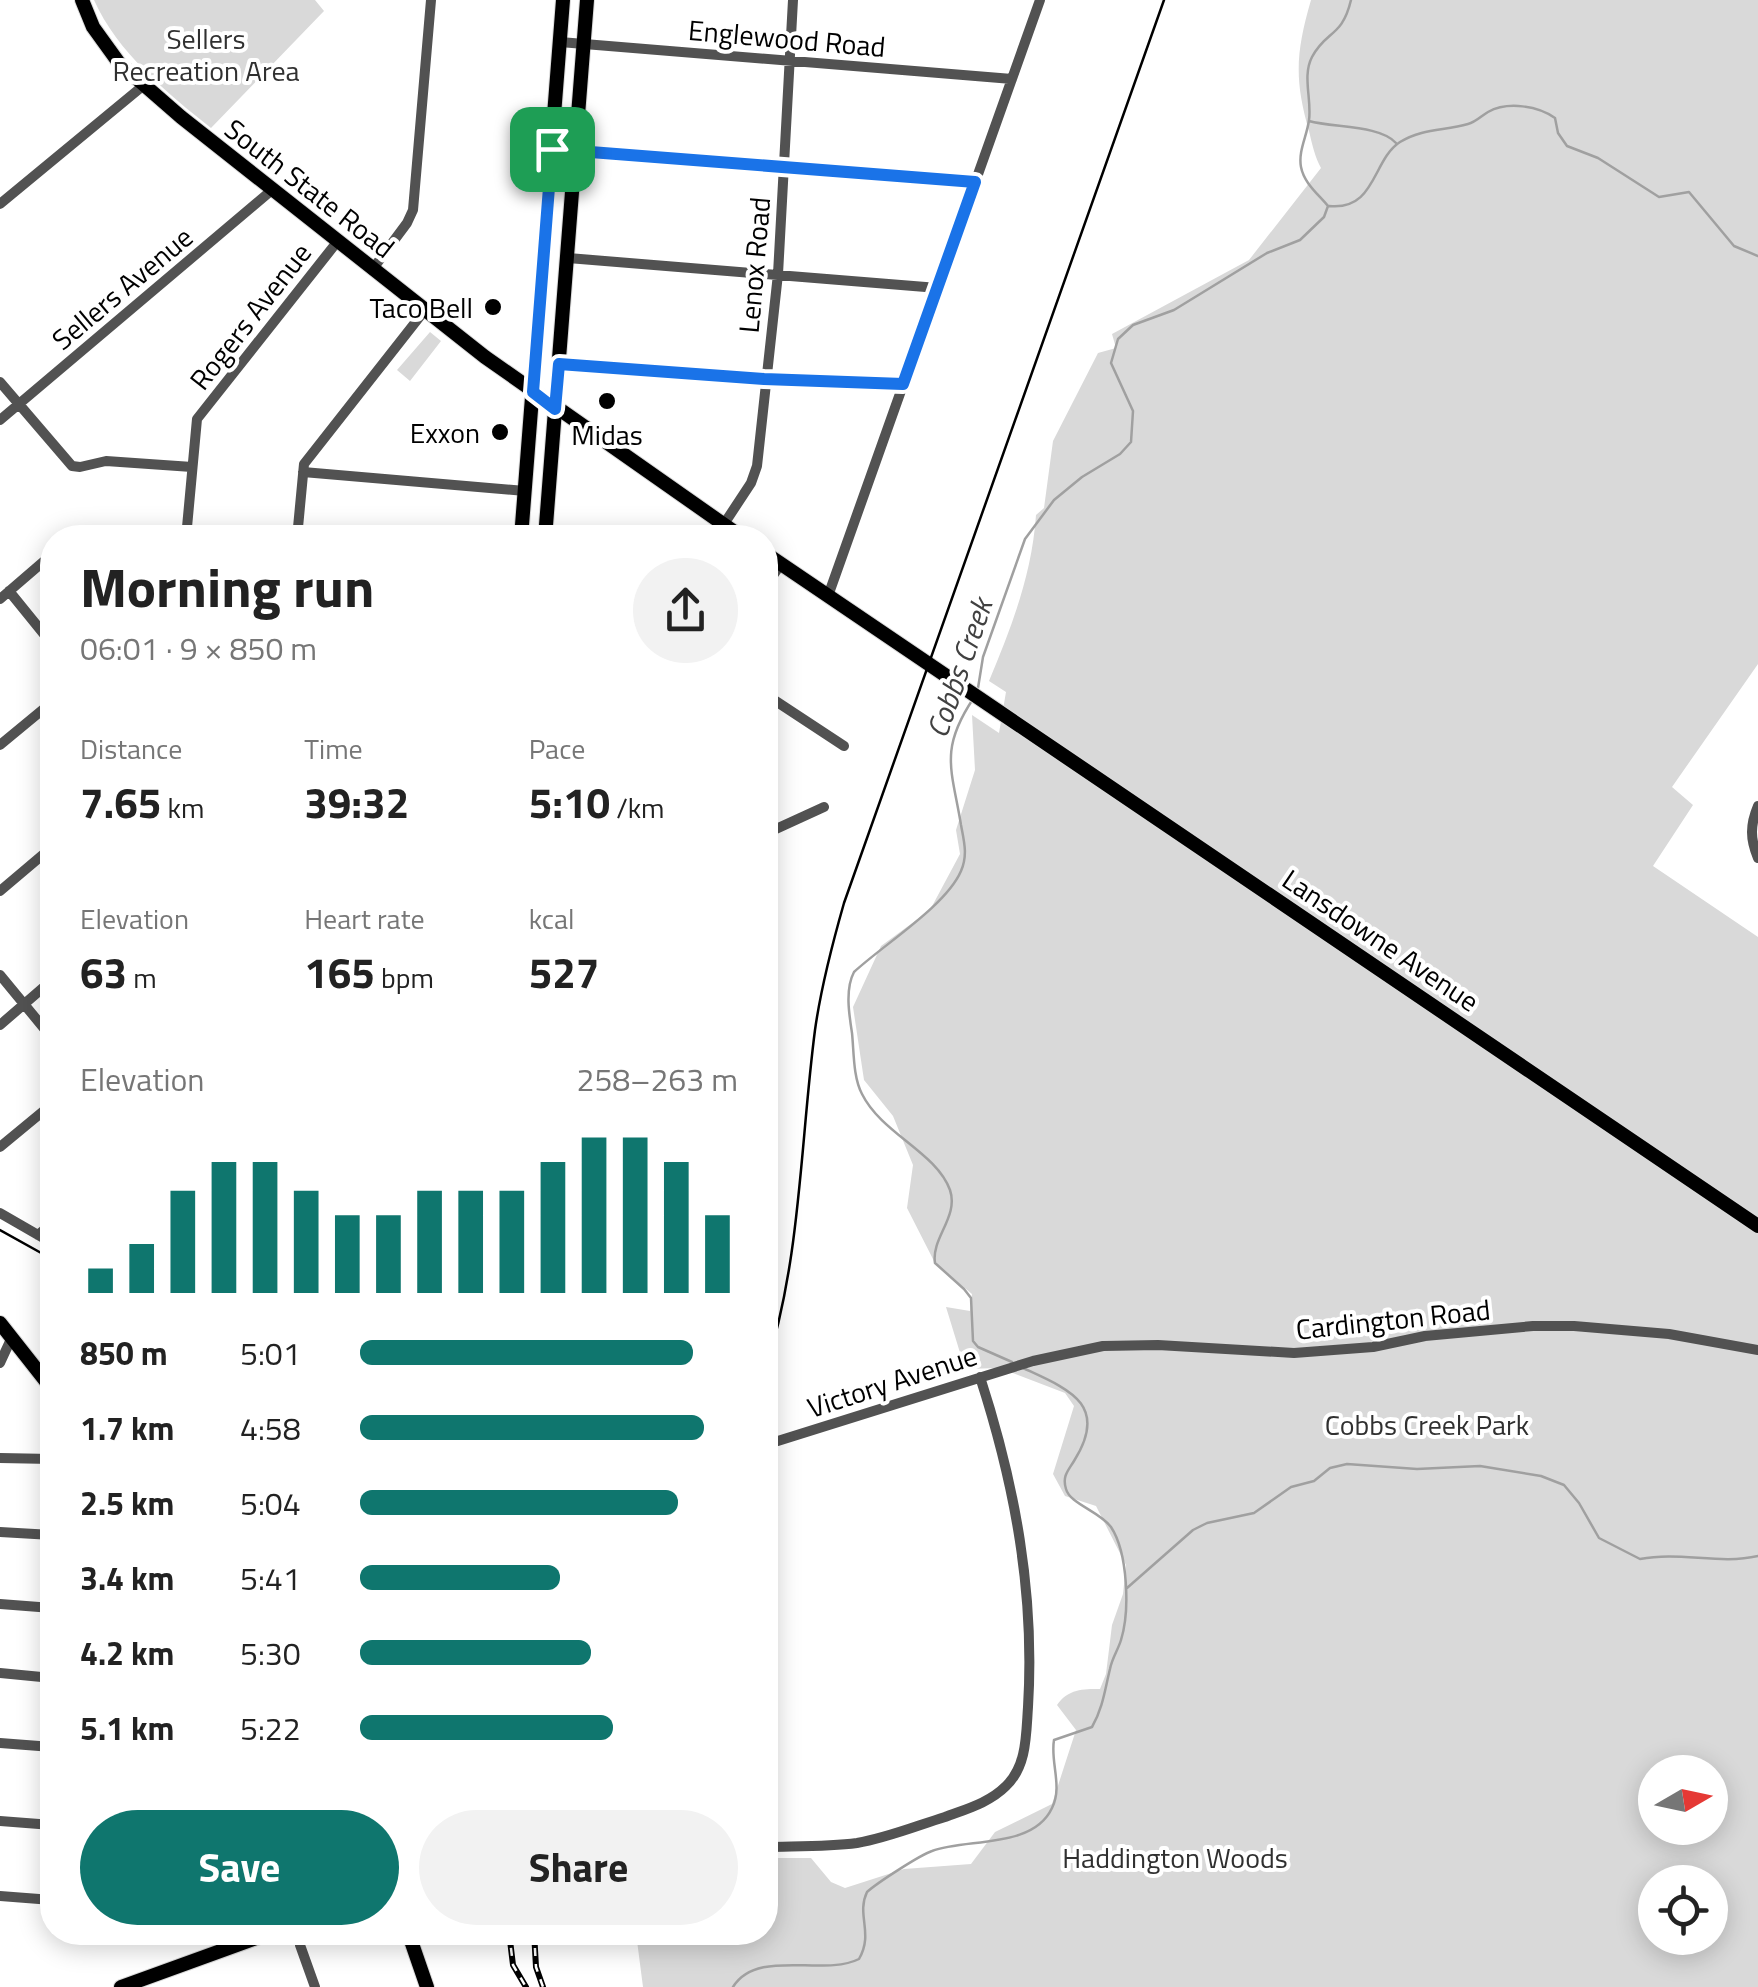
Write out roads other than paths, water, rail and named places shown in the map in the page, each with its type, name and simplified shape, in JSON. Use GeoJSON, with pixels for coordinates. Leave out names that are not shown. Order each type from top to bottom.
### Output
{"type":"FeatureCollection","features":[{"type":"Feature","properties":{"kind":"main road","name":"South State Road"},"geometry":{"type":"LineString","coordinates":[[82,0],[93,27],[108,48],[144,85],[272,190],[555,409],[724,524]]}},
{"type":"Feature","properties":{"kind":"main road"},"geometry":{"type":"LineString","coordinates":[[523,525],[563,0]]}},
{"type":"Feature","properties":{"kind":"main road"},"geometry":{"type":"LineString","coordinates":[[546,525],[588,0]]}},
{"type":"Feature","properties":{"kind":"main road","name":"Lansdowne Avenue"},"geometry":{"type":"LineString","coordinates":[[778,562],[1758,1226]]}},
{"type":"Feature","properties":{"kind":"main road"},"geometry":{"type":"LineString","coordinates":[[0,1323],[40,1373]]}},
{"type":"Feature","properties":{"kind":"main road"},"geometry":{"type":"LineString","coordinates":[[122,1987],[237,1945]]}},
{"type":"Feature","properties":{"kind":"main road"},"geometry":{"type":"LineString","coordinates":[[412,1945],[427,1987]]}},
{"type":"Feature","properties":{"kind":"street"},"geometry":{"type":"LineString","coordinates":[[372,270],[408,223],[413,210],[431,0]]}},
{"type":"Feature","properties":{"kind":"street","name":"Lenox Road"},"geometry":{"type":"LineString","coordinates":[[724,524],[752,483],[757,466],[778,274],[793,0]]}},
{"type":"Feature","properties":{"kind":"street"},"geometry":{"type":"LineString","coordinates":[[828,596],[1040,0]]}},
{"type":"Feature","properties":{"kind":"street","name":"Englewood Road"},"geometry":{"type":"LineString","coordinates":[[560,42],[1012,80]]}},
{"type":"Feature","properties":{"kind":"street"},"geometry":{"type":"LineString","coordinates":[[0,204],[144,85]]}},
{"type":"Feature","properties":{"kind":"street"},"geometry":{"type":"LineString","coordinates":[[552,149],[975,182]]}},
{"type":"Feature","properties":{"kind":"street","name":"Sellers Avenue"},"geometry":{"type":"LineString","coordinates":[[0,420],[272,190]]}},
{"type":"Feature","properties":{"kind":"street","name":"Rogers Avenue"},"geometry":{"type":"LineString","coordinates":[[187,525],[197,419],[338,242]]}},
{"type":"Feature","properties":{"kind":"street"},"geometry":{"type":"LineString","coordinates":[[568,258],[938,288]]}},
{"type":"Feature","properties":{"kind":"street"},"geometry":{"type":"LineString","coordinates":[[299,525],[302,472],[309,457],[425,310]]}},
{"type":"Feature","properties":{"kind":"street"},"geometry":{"type":"LineString","coordinates":[[559,364],[764,379],[903,384]]}},
{"type":"Feature","properties":{"kind":"street"},"geometry":{"type":"LineString","coordinates":[[0,382],[72,466],[106,461],[192,467]]}},
{"type":"Feature","properties":{"kind":"street"},"geometry":{"type":"LineString","coordinates":[[302,472],[525,490]]}},
{"type":"Feature","properties":{"kind":"street"},"geometry":{"type":"LineString","coordinates":[[778,568],[781,564]]}},
{"type":"Feature","properties":{"kind":"street"},"geometry":{"type":"LineString","coordinates":[[40,565],[4,595],[40,632]]}},
{"type":"Feature","properties":{"kind":"street"},"geometry":{"type":"LineString","coordinates":[[778,703],[844,746]]}},
{"type":"Feature","properties":{"kind":"street"},"geometry":{"type":"LineString","coordinates":[[0,745],[40,712]]}},
{"type":"Feature","properties":{"kind":"street"},"geometry":{"type":"LineString","coordinates":[[1756,853],[1751,822],[1758,806]]}},
{"type":"Feature","properties":{"kind":"street"},"geometry":{"type":"LineString","coordinates":[[778,828],[824,807]]}},
{"type":"Feature","properties":{"kind":"street"},"geometry":{"type":"LineString","coordinates":[[0,891],[40,857]]}},
{"type":"Feature","properties":{"kind":"street"},"geometry":{"type":"LineString","coordinates":[[0,975],[40,1023]]}},
{"type":"Feature","properties":{"kind":"street"},"geometry":{"type":"LineString","coordinates":[[0,1024],[40,990]]}},
{"type":"Feature","properties":{"kind":"street"},"geometry":{"type":"LineString","coordinates":[[0,1148],[40,1114]]}},
{"type":"Feature","properties":{"kind":"street"},"geometry":{"type":"LineString","coordinates":[[0,1212],[38,1236]]}},
{"type":"Feature","properties":{"kind":"street","name":"Cardington Road"},"geometry":{"type":"LineString","coordinates":[[1033,1361],[1086,1348],[1136,1344],[1250,1352],[1339,1351],[1425,1336],[1533,1326],[1622,1329],[1758,1350]]}},
{"type":"Feature","properties":{"kind":"street"},"geometry":{"type":"LineString","coordinates":[[0,1363],[12,1337]]}},
{"type":"Feature","properties":{"kind":"street","name":"Victory Avenue"},"geometry":{"type":"LineString","coordinates":[[778,1441],[1033,1361]]}},
{"type":"Feature","properties":{"kind":"street"},"geometry":{"type":"LineString","coordinates":[[778,1846],[840,1844],[886,1836],[983,1802],[1006,1786],[1018,1770],[1024,1751],[1028,1697],[1028,1585],[1014,1504],[980,1377]]}},
{"type":"Feature","properties":{"kind":"street"},"geometry":{"type":"LineString","coordinates":[[0,1458],[40,1459]]}},
{"type":"Feature","properties":{"kind":"street"},"geometry":{"type":"LineString","coordinates":[[0,1532],[40,1534]]}},
{"type":"Feature","properties":{"kind":"street"},"geometry":{"type":"LineString","coordinates":[[0,1604],[40,1607]]}},
{"type":"Feature","properties":{"kind":"street"},"geometry":{"type":"LineString","coordinates":[[0,1673],[40,1677]]}},
{"type":"Feature","properties":{"kind":"street"},"geometry":{"type":"LineString","coordinates":[[0,1744],[40,1746]]}},
{"type":"Feature","properties":{"kind":"street"},"geometry":{"type":"LineString","coordinates":[[0,1821],[40,1824]]}},
{"type":"Feature","properties":{"kind":"street"},"geometry":{"type":"LineString","coordinates":[[0,1896],[40,1899]]}},
{"type":"Feature","properties":{"kind":"street"},"geometry":{"type":"LineString","coordinates":[[300,1945],[315,1987]]}},
{"type":"Feature","properties":{"kind":"waterway","name":"Cobbs Creek"},"geometry":{"type":"LineString","coordinates":[[978,688],[983,657],[1025,539],[1054,500],[1131,442],[1133,411],[1111,363],[1118,339],[1133,325],[1174,310],[1267,253],[1300,240],[1324,217],[1328,206],[1308,183],[1301,167],[1310,112],[1308,72],[1317,48],[1343,21],[1351,0]]}},
{"type":"Feature","properties":{"kind":"waterway"},"geometry":{"type":"LineString","coordinates":[[1329,206],[1356,201],[1372,183],[1391,150],[1409,137],[1471,123],[1496,109],[1523,106],[1555,118],[1558,133],[1567,146],[1598,158],[1659,197],[1689,192],[1734,246],[1758,256]]}},
{"type":"Feature","properties":{"kind":"waterway"},"geometry":{"type":"LineString","coordinates":[[1309,121],[1368,130],[1396,143]]}},
{"type":"Feature","properties":{"kind":"waterway","name":"Cobbs Creek"},"geometry":{"type":"LineString","coordinates":[[973,699],[956,732],[951,760],[965,848],[961,871],[942,898],[854,972],[849,986],[849,1010],[855,1072],[862,1094],[882,1121],[933,1165],[950,1190],[951,1209],[937,1245],[935,1263],[971,1298],[973,1341],[1012,1362]]}},
{"type":"Feature","properties":{"kind":"waterway","name":"Cobbs Creek"},"geometry":{"type":"LineString","coordinates":[[733,1987],[744,1975],[758,1969],[844,1964],[859,1959],[865,1941],[863,1909],[867,1892],[932,1851],[1015,1836],[1043,1821],[1055,1800],[1054,1740],[1092,1727],[1096,1720],[1124,1628],[1126,1582],[1121,1552],[1111,1527],[1073,1499],[1066,1489],[1066,1474],[1084,1441],[1086,1412],[1068,1392],[1023,1368]]}},
{"type":"Feature","properties":{"kind":"waterway"},"geometry":{"type":"LineString","coordinates":[[1127,1588],[1193,1530],[1254,1513],[1291,1487],[1314,1481],[1330,1468],[1347,1464],[1417,1469],[1480,1466],[1541,1476],[1564,1485],[1599,1538],[1640,1559],[1758,1556]]}},
{"type":"Feature","properties":{"kind":"tram line"},"geometry":{"type":"LineString","coordinates":[[778,1324],[793,1245],[817,1014],[844,903],[1164,0]]}},
{"type":"Feature","properties":{"kind":"tram line"},"geometry":{"type":"LineString","coordinates":[[0,1230],[40,1252]]}},
{"type":"Feature","properties":{"kind":"railway"},"geometry":{"type":"LineString","coordinates":[[511,1945],[513,1965],[526,1987]]}},
{"type":"Feature","properties":{"kind":"railway"},"geometry":{"type":"LineString","coordinates":[[535,1945],[536,1967],[543,1987]]}},
{"type":"Feature","properties":{"kind":"place","name":"Taco Bell"},"geometry":{"type":"Point","coordinates":[493,307]}},
{"type":"Feature","properties":{"kind":"place","name":"Midas"},"geometry":{"type":"Point","coordinates":[607,401]}},
{"type":"Feature","properties":{"kind":"place","name":"Exxon"},"geometry":{"type":"Point","coordinates":[500,432]}},
{"type":"Feature","properties":{"kind":"park label","name":"Sellers Recreation Area"},"geometry":{"type":"Point","coordinates":[206,54]}},
{"type":"Feature","properties":{"kind":"park label","name":"Cobbs Creek Park"},"geometry":{"type":"Point","coordinates":[1427,1424]}},
{"type":"Feature","properties":{"kind":"park label","name":"Haddington Woods"},"geometry":{"type":"Point","coordinates":[1175,1857]}}]}
